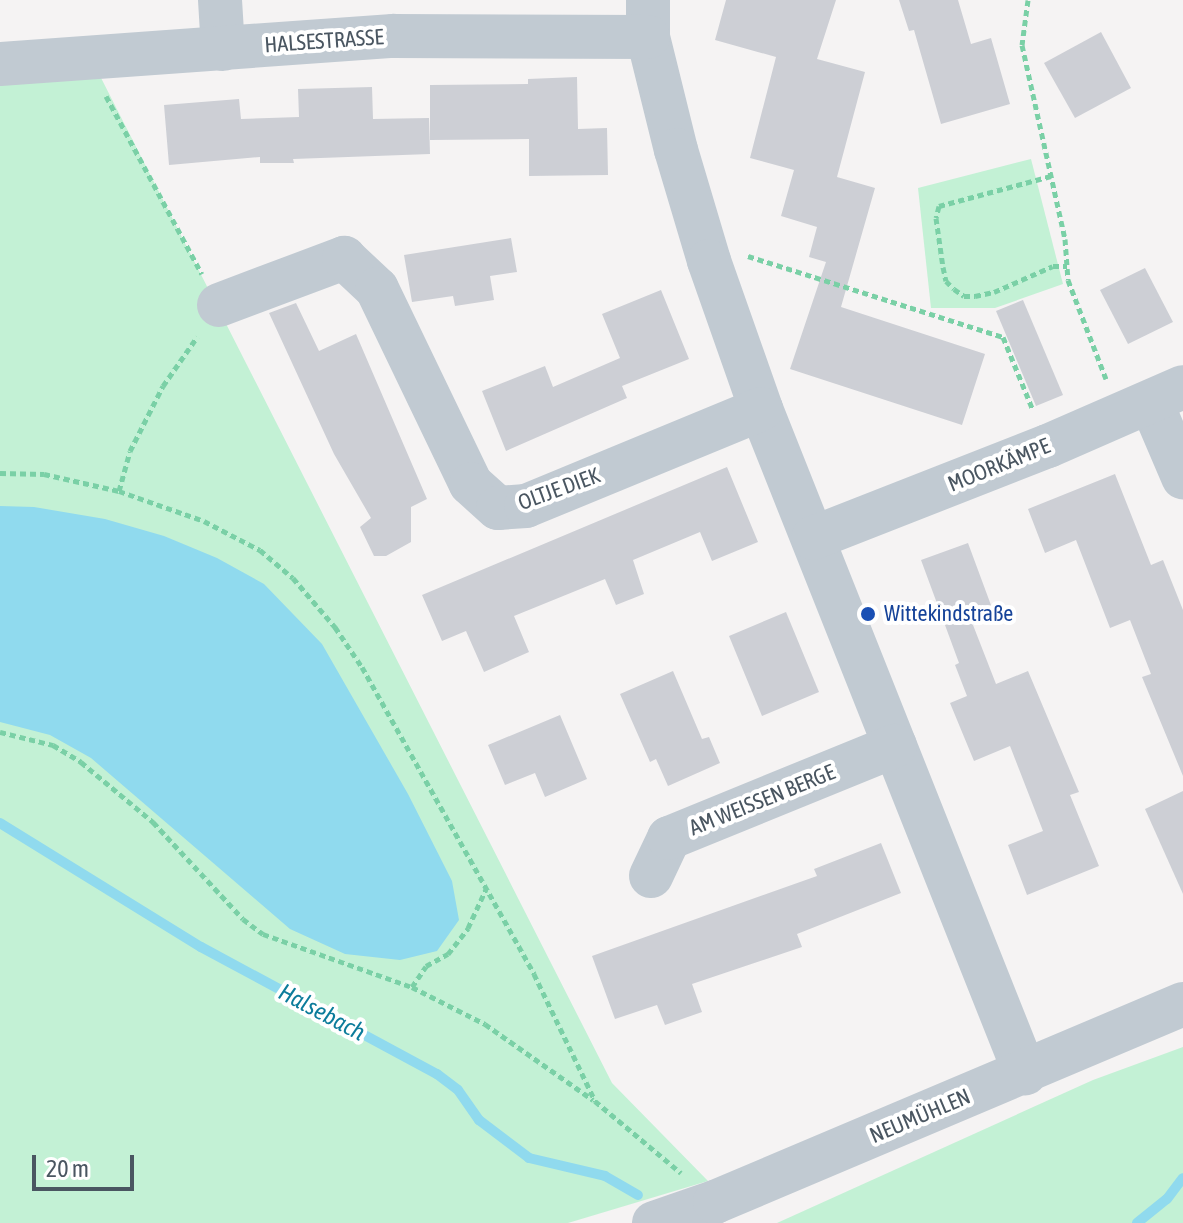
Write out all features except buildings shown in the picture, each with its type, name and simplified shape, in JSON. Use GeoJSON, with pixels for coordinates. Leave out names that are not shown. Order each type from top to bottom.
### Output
{"type":"FeatureCollection","features":[{"type":"Feature","properties":{"kind":"street"},"geometry":{"type":"LineString","coordinates":[[220,0],[223,49]]}},
{"type":"Feature","properties":{"kind":"street","name":"HALSESTRASSE"},"geometry":{"type":"LineString","coordinates":[[0,64],[223,49],[392,18],[648,18]]}},
{"type":"Feature","properties":{"kind":"street"},"geometry":{"type":"LineString","coordinates":[[648,18],[676,150],[709,261],[761,409],[1025,1073]]}},
{"type":"Feature","properties":{"kind":"street","name":"OLTJE DIEK"},"geometry":{"type":"LineString","coordinates":[[219,305],[344,258],[377,289],[471,484],[498,508],[526,506],[761,409]]}},
{"type":"Feature","properties":{"kind":"street"},"geometry":{"type":"LineString","coordinates":[[1152,401],[1183,477]]}},
{"type":"Feature","properties":{"kind":"street","name":"MOORKÄMPE"},"geometry":{"type":"LineString","coordinates":[[813,538],[1048,446],[1152,401]]}},
{"type":"Feature","properties":{"kind":"street","name":"AM WEISSEN BERGE"},"geometry":{"type":"LineString","coordinates":[[651,876],[669,838],[895,746]]}},
{"type":"Feature","properties":{"kind":"street","name":"NEUMÜHLEN"},"geometry":{"type":"LineString","coordinates":[[654,1223],[715,1202],[1183,1004]]}},
{"type":"Feature","properties":{"kind":"path"},"geometry":{"type":"LineString","coordinates":[[1028,0],[1022,45],[1051,176],[1068,280],[1152,401]]}},
{"type":"Feature","properties":{"kind":"path"},"geometry":{"type":"LineString","coordinates":[[86,60],[219,305],[163,386],[130,451],[119,491]]}},
{"type":"Feature","properties":{"kind":"path"},"geometry":{"type":"LineString","coordinates":[[1051,176],[939,206],[936,218],[943,267],[946,281],[954,289],[964,296],[975,296],[994,292],[1053,266],[1067,266]]}},
{"type":"Feature","properties":{"kind":"path"},"geometry":{"type":"LineString","coordinates":[[709,261],[737,253],[1003,337],[1048,446]]}},
{"type":"Feature","properties":{"kind":"path"},"geometry":{"type":"LineString","coordinates":[[0,473],[44,474],[119,491],[204,521],[260,550],[293,578],[335,627],[362,667],[534,974],[595,1101]]}},
{"type":"Feature","properties":{"kind":"path"},"geometry":{"type":"LineString","coordinates":[[0,732],[53,745],[81,762],[153,822],[243,919],[263,934],[412,987],[485,1024],[595,1101],[715,1202]]}},
{"type":"Feature","properties":{"kind":"path"},"geometry":{"type":"LineString","coordinates":[[412,987],[426,966],[448,954],[468,928],[486,889]]}},
{"type":"Feature","properties":{"kind":"green space"},"geometry":{"type":"Polygon","coordinates":[[[97,70],[612,1083],[708,1181],[568,1223],[0,1223],[0,78],[97,70]]]}},
{"type":"Feature","properties":{"kind":"green space"},"geometry":{"type":"Polygon","coordinates":[[[1031,159],[1063,284],[995,308],[931,308],[918,188],[1031,159]]]}},
{"type":"Feature","properties":{"kind":"green space"},"geometry":{"type":"Polygon","coordinates":[[[1183,1047],[1183,1223],[777,1223],[1093,1080],[1183,1047]]]}},
{"type":"Feature","properties":{"kind":"water"},"geometry":{"type":"Polygon","coordinates":[[[0,506],[34,507],[105,519],[164,536],[217,558],[264,584],[322,644],[408,794],[452,881],[459,920],[437,951],[400,960],[345,954],[290,929],[91,758],[50,735],[0,722],[0,506]]]}},
{"type":"Feature","properties":{"kind":"waterway","name":"Halsebach"},"geometry":{"type":"LineString","coordinates":[[0,823],[201,947],[437,1074],[458,1090],[479,1120],[529,1158],[605,1176],[638,1195]]}},
{"type":"Feature","properties":{"kind":"waterway","name":"Halsebach"},"geometry":{"type":"LineString","coordinates":[[1137,1223],[1167,1199],[1183,1178]]}},
{"type":"Feature","properties":{"kind":"place","name":"Wittekindstraße"},"geometry":{"type":"Point","coordinates":[868,614]}}]}
